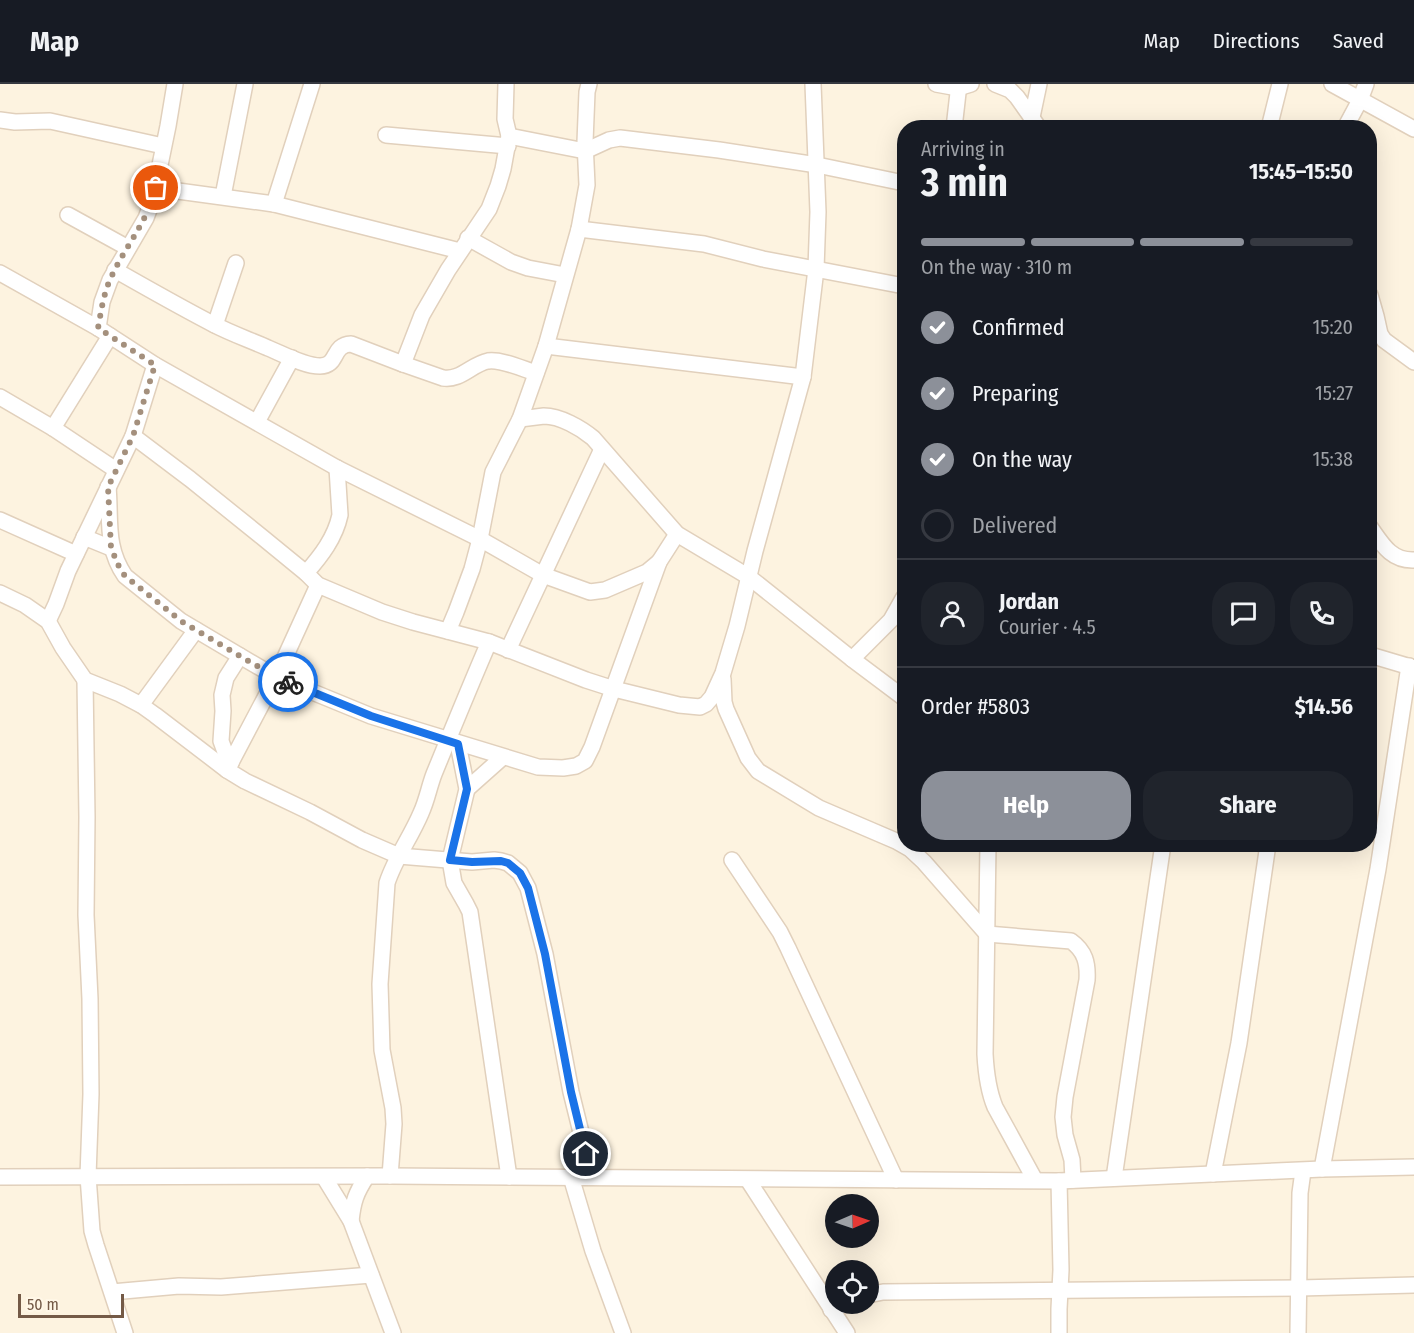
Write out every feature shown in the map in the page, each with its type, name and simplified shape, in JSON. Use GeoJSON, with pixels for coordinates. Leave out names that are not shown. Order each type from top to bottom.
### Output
{"type":"FeatureCollection","features":[{"type":"Feature","properties":{"kind":"street"},"geometry":{"type":"LineString","coordinates":[[53,428],[104,332],[102,302],[115,270],[146,218],[156,188],[175,84]]}},
{"type":"Feature","properties":{"kind":"street"},"geometry":{"type":"LineString","coordinates":[[223,196],[245,84]]}},
{"type":"Feature","properties":{"kind":"street"},"geometry":{"type":"LineString","coordinates":[[274,204],[312,84]]}},
{"type":"Feature","properties":{"kind":"street"},"geometry":{"type":"LineString","coordinates":[[403,364],[422,315],[436,289],[489,209],[503,169],[508,141],[505,119],[506,84]]}},
{"type":"Feature","properties":{"kind":"street"},"geometry":{"type":"LineString","coordinates":[[448,631],[480,539],[493,471],[520,419],[529,394],[546,346],[579,229],[587,185],[585,123],[589,84]]}},
{"type":"Feature","properties":{"kind":"street"},"geometry":{"type":"LineString","coordinates":[[130,441],[190,479],[318,585],[382,612],[489,642],[614,689],[679,705],[700,707],[710,702],[723,673],[737,626],[803,377],[816,269],[818,212],[813,84]]}},
{"type":"Feature","properties":{"kind":"street"},"geometry":{"type":"LineString","coordinates":[[936,84],[963,85],[956,120]]}},
{"type":"Feature","properties":{"kind":"street"},"geometry":{"type":"LineString","coordinates":[[994,84],[1010,90],[1017,97],[1031,120]]}},
{"type":"Feature","properties":{"kind":"street"},"geometry":{"type":"LineString","coordinates":[[1034,120],[1039,84]]}},
{"type":"Feature","properties":{"kind":"street"},"geometry":{"type":"LineString","coordinates":[[1271,120],[1280,84]]}},
{"type":"Feature","properties":{"kind":"street"},"geometry":{"type":"LineString","coordinates":[[1332,84],[1414,129]]}},
{"type":"Feature","properties":{"kind":"street"},"geometry":{"type":"LineString","coordinates":[[1349,120],[1366,84]]}},
{"type":"Feature","properties":{"kind":"street"},"geometry":{"type":"LineString","coordinates":[[0,120],[50,121],[163,146]]}},
{"type":"Feature","properties":{"kind":"street"},"geometry":{"type":"LineString","coordinates":[[387,135],[508,141],[585,151],[609,140],[620,138],[817,165],[897,182]]}},
{"type":"Feature","properties":{"kind":"street"},"geometry":{"type":"LineString","coordinates":[[156,188],[274,204],[464,244],[528,268],[565,275]]}},
{"type":"Feature","properties":{"kind":"street"},"geometry":{"type":"LineString","coordinates":[[68,214],[128,248]]}},
{"type":"Feature","properties":{"kind":"street"},"geometry":{"type":"LineString","coordinates":[[579,229],[704,244],[763,259],[897,285]]}},
{"type":"Feature","properties":{"kind":"street"},"geometry":{"type":"LineString","coordinates":[[214,325],[236,263]]}},
{"type":"Feature","properties":{"kind":"street"},"geometry":{"type":"LineString","coordinates":[[115,270],[214,325],[313,366],[324,366],[331,363],[340,347],[351,344],[449,379],[489,361],[498,361],[536,374]]}},
{"type":"Feature","properties":{"kind":"street"},"geometry":{"type":"LineString","coordinates":[[0,273],[104,332],[155,365],[338,468],[480,539],[543,575],[590,592],[598,592],[647,572],[659,562]]}},
{"type":"Feature","properties":{"kind":"street"},"geometry":{"type":"LineString","coordinates":[[1377,320],[1384,340],[1413,358]]}},
{"type":"Feature","properties":{"kind":"street"},"geometry":{"type":"LineString","coordinates":[[546,346],[803,377]]}},
{"type":"Feature","properties":{"kind":"street"},"geometry":{"type":"LineString","coordinates":[[256,422],[292,358]]}},
{"type":"Feature","properties":{"kind":"street"},"geometry":{"type":"LineString","coordinates":[[48,621],[76,554],[130,441],[155,365]]}},
{"type":"Feature","properties":{"kind":"street"},"geometry":{"type":"LineString","coordinates":[[529,394],[547,416]]}},
{"type":"Feature","properties":{"kind":"street"},"geometry":{"type":"LineString","coordinates":[[0,398],[53,428],[116,470]]}},
{"type":"Feature","properties":{"kind":"street"},"geometry":{"type":"LineString","coordinates":[[520,419],[547,416],[582,429],[593,438],[677,534],[749,577],[897,693]]}},
{"type":"Feature","properties":{"kind":"street"},"geometry":{"type":"LineString","coordinates":[[94,455],[130,441]]}},
{"type":"Feature","properties":{"kind":"street"},"geometry":{"type":"LineString","coordinates":[[508,650],[602,449]]}},
{"type":"Feature","properties":{"kind":"street"},"geometry":{"type":"LineString","coordinates":[[306,573],[321,556],[338,522],[340,515],[338,468]]}},
{"type":"Feature","properties":{"kind":"street"},"geometry":{"type":"LineString","coordinates":[[108,487],[111,548],[120,569],[125,576],[181,621],[276,677],[371,716],[545,768],[576,766],[585,761],[614,689],[659,562],[677,534]]}},
{"type":"Feature","properties":{"kind":"street"},"geometry":{"type":"LineString","coordinates":[[1,522],[76,554]]}},
{"type":"Feature","properties":{"kind":"street"},"geometry":{"type":"LineString","coordinates":[[1377,536],[1400,560],[1414,560]]}},
{"type":"Feature","properties":{"kind":"street"},"geometry":{"type":"LineString","coordinates":[[84,537],[111,548]]}},
{"type":"Feature","properties":{"kind":"street"},"geometry":{"type":"LineString","coordinates":[[229,766],[276,677],[318,585]]}},
{"type":"Feature","properties":{"kind":"street"},"geometry":{"type":"LineString","coordinates":[[0,593],[25,605],[48,621],[85,680],[86,915],[91,1094],[88,1176],[92,1231],[125,1333]]}},
{"type":"Feature","properties":{"kind":"street"},"geometry":{"type":"LineString","coordinates":[[852,659],[891,620],[897,609]]}},
{"type":"Feature","properties":{"kind":"street"},"geometry":{"type":"LineString","coordinates":[[141,705],[196,630]]}},
{"type":"Feature","properties":{"kind":"street"},"geometry":{"type":"LineString","coordinates":[[390,1176],[394,1116],[382,1050],[380,984],[387,883],[392,868],[420,816],[434,774],[453,742],[461,707],[489,642]]}},
{"type":"Feature","properties":{"kind":"street"},"geometry":{"type":"LineString","coordinates":[[229,766],[221,741],[222,695],[226,678],[240,656]]}},
{"type":"Feature","properties":{"kind":"street"},"geometry":{"type":"LineString","coordinates":[[1322,1169],[1376,880],[1412,667],[1377,657]]}},
{"type":"Feature","properties":{"kind":"street"},"geometry":{"type":"LineString","coordinates":[[723,673],[726,709],[748,758],[758,771],[819,808],[897,842]]}},
{"type":"Feature","properties":{"kind":"street"},"geometry":{"type":"LineString","coordinates":[[85,680],[141,705],[229,766],[245,781],[362,840],[399,856],[472,862],[501,861],[514,868],[524,879],[528,888],[545,954],[571,1092],[592,1177]]}},
{"type":"Feature","properties":{"kind":"street"},"geometry":{"type":"LineString","coordinates":[[453,742],[467,789],[450,860],[454,883],[470,912],[509,1177]]}},
{"type":"Feature","properties":{"kind":"street"},"geometry":{"type":"LineString","coordinates":[[467,789],[503,757]]}},
{"type":"Feature","properties":{"kind":"street"},"geometry":{"type":"LineString","coordinates":[[913,852],[987,934],[1071,941],[1077,945],[1088,966],[1063,1117],[1072,1160],[1066,1181],[1059,1333]]}},
{"type":"Feature","properties":{"kind":"street"},"geometry":{"type":"LineString","coordinates":[[988,852],[986,1077],[995,1107],[1035,1180]]}},
{"type":"Feature","properties":{"kind":"street"},"geometry":{"type":"LineString","coordinates":[[1114,1178],[1162,852]]}},
{"type":"Feature","properties":{"kind":"street"},"geometry":{"type":"LineString","coordinates":[[1214,1174],[1239,1043],[1267,852]]}},
{"type":"Feature","properties":{"kind":"street"},"geometry":{"type":"LineString","coordinates":[[732,860],[780,932],[896,1180]]}},
{"type":"Feature","properties":{"kind":"street"},"geometry":{"type":"LineString","coordinates":[[0,1178],[390,1176],[1066,1181],[1414,1167]]}},
{"type":"Feature","properties":{"kind":"street"},"geometry":{"type":"LineString","coordinates":[[1298,1333],[1300,1193],[1303,1171]]}},
{"type":"Feature","properties":{"kind":"street"},"geometry":{"type":"LineString","coordinates":[[351,1221],[355,1197],[367,1176]]}},
{"type":"Feature","properties":{"kind":"street"},"geometry":{"type":"LineString","coordinates":[[324,1177],[351,1221],[393,1333]]}},
{"type":"Feature","properties":{"kind":"street"},"geometry":{"type":"LineString","coordinates":[[571,1177],[593,1251],[623,1333]]}},
{"type":"Feature","properties":{"kind":"street"},"geometry":{"type":"LineString","coordinates":[[748,1180],[825,1301]]}},
{"type":"Feature","properties":{"kind":"street"},"geometry":{"type":"LineString","coordinates":[[112,1292],[179,1286],[221,1287],[371,1275]]}},
{"type":"Feature","properties":{"kind":"street"},"geometry":{"type":"LineString","coordinates":[[879,1293],[1414,1286]]}},
{"type":"Feature","properties":{"kind":"street"},"geometry":{"type":"LineString","coordinates":[[834,1314],[847,1333]]}},
{"type":"Feature","properties":{"kind":"way so far"},"geometry":{"type":"LineString","coordinates":[[156,188],[146,218],[110,280],[102,302],[98,328],[155,365],[133,436],[108,487],[111,548],[125,576],[181,621],[288,682]]}},
{"type":"Feature","properties":{"kind":"route"},"geometry":{"type":"LineString","coordinates":[[288,682],[371,716],[458,744],[467,789],[450,860],[501,861],[508,863],[524,879],[545,954],[571,1092],[586,1154]]}}]}
